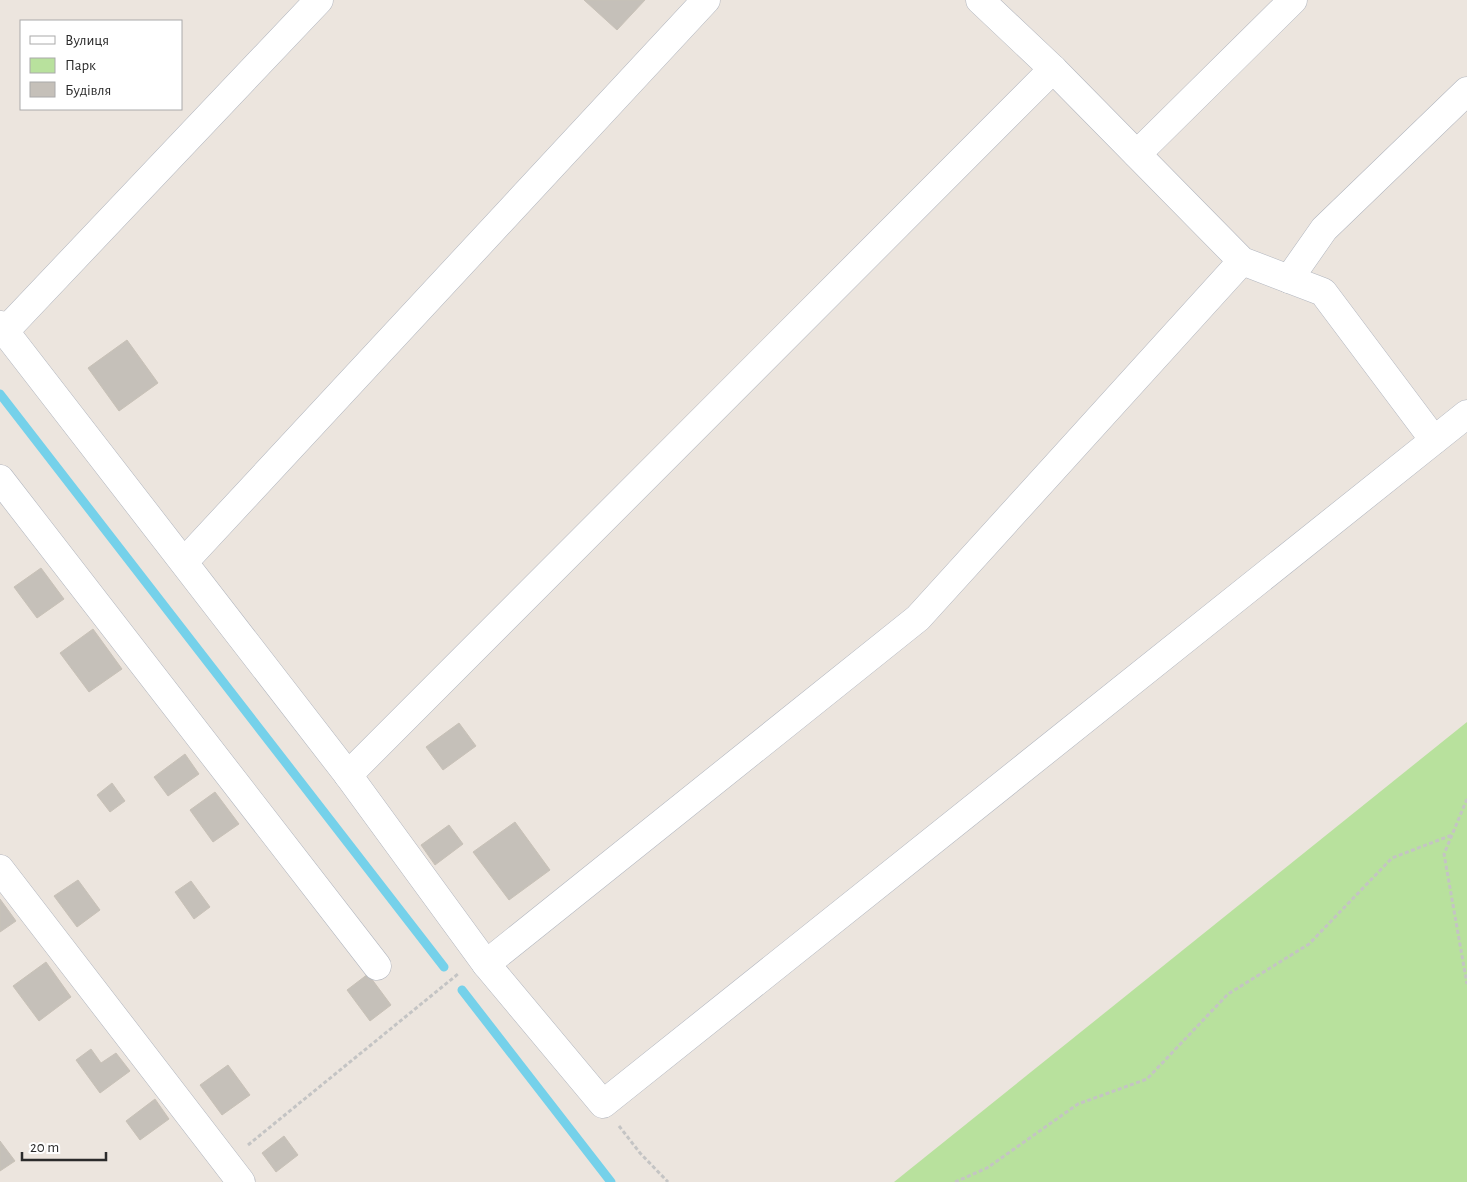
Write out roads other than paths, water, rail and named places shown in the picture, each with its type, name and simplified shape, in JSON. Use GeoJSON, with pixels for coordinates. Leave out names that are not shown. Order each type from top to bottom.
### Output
{"type":"FeatureCollection","features":[{"type":"Feature","properties":{"kind":"street"},"geometry":{"type":"LineString","coordinates":[[319,0],[3,328],[348,775],[483,960],[603,1104],[1467,414]]}},
{"type":"Feature","properties":{"kind":"street"},"geometry":{"type":"LineString","coordinates":[[184,562],[706,0]]}},
{"type":"Feature","properties":{"kind":"street"},"geometry":{"type":"LineString","coordinates":[[980,0],[1053,69],[1242,261],[1322,292],[1434,440]]}},
{"type":"Feature","properties":{"kind":"street"},"geometry":{"type":"LineString","coordinates":[[1137,154],[1293,0]]}},
{"type":"Feature","properties":{"kind":"street"},"geometry":{"type":"LineString","coordinates":[[348,775],[1053,69]]}},
{"type":"Feature","properties":{"kind":"street"},"geometry":{"type":"LineString","coordinates":[[1289,279],[1324,229],[1467,91]]}},
{"type":"Feature","properties":{"kind":"street"},"geometry":{"type":"LineString","coordinates":[[483,960],[918,618],[1242,261]]}},
{"type":"Feature","properties":{"kind":"street"},"geometry":{"type":"LineString","coordinates":[[0,479],[377,966]]}},
{"type":"Feature","properties":{"kind":"street"},"geometry":{"type":"LineString","coordinates":[[0,870],[234,1172]]}},
{"type":"Feature","properties":{"kind":"waterway"},"geometry":{"type":"LineString","coordinates":[[0,394],[444,967]]}},
{"type":"Feature","properties":{"kind":"waterway"},"geometry":{"type":"LineString","coordinates":[[462,990],[611,1182]]}}]}
